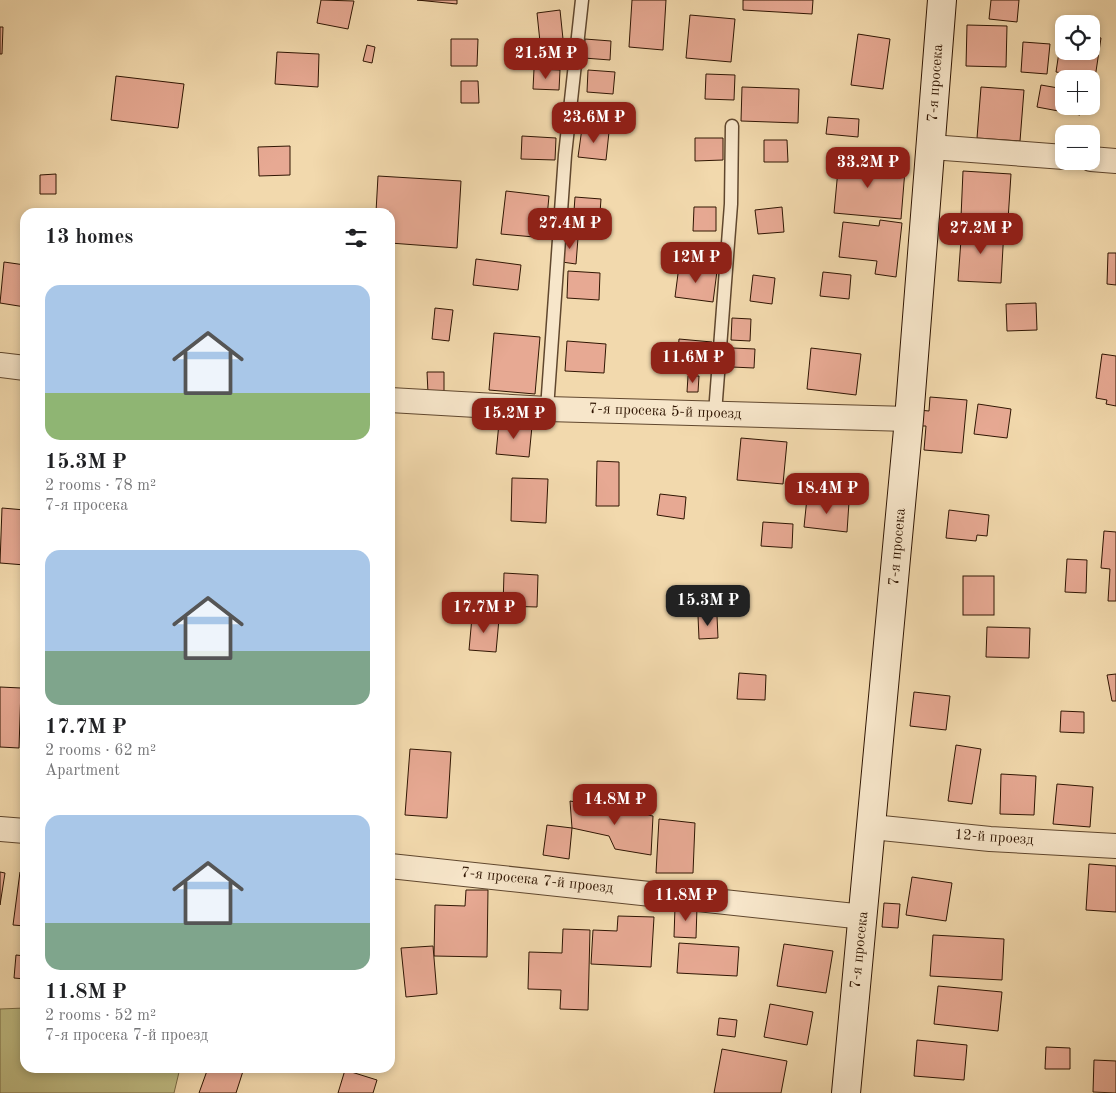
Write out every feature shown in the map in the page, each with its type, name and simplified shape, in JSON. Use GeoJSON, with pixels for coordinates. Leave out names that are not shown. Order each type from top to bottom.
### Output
{"type":"FeatureCollection","features":[{"type":"Feature","properties":{"kind":"street","name":"7-я просека"},"geometry":{"type":"LineString","coordinates":[[846,1093],[910,419],[942,0]]}},
{"type":"Feature","properties":{"kind":"street"},"geometry":{"type":"LineString","coordinates":[[931,147],[1055,156]]}},
{"type":"Feature","properties":{"kind":"street"},"geometry":{"type":"LineString","coordinates":[[1100,160],[1116,161]]}},
{"type":"Feature","properties":{"kind":"street"},"geometry":{"type":"LineString","coordinates":[[0,365],[20,367]]}},
{"type":"Feature","properties":{"kind":"street","name":"7-я просека 5-й проезд"},"geometry":{"type":"LineString","coordinates":[[395,400],[547,408],[910,419]]}},
{"type":"Feature","properties":{"kind":"street","name":"12-й проезд"},"geometry":{"type":"LineString","coordinates":[[872,827],[990,839],[1116,846]]}},
{"type":"Feature","properties":{"kind":"street"},"geometry":{"type":"LineString","coordinates":[[0,829],[20,831]]}},
{"type":"Feature","properties":{"kind":"street","name":"7-я просека 7-й проезд"},"geometry":{"type":"LineString","coordinates":[[395,867],[864,917]]}},
{"type":"Feature","properties":{"kind":"lane"},"geometry":{"type":"LineString","coordinates":[[547,408],[565,155],[582,0]]}},
{"type":"Feature","properties":{"kind":"lane"},"geometry":{"type":"LineString","coordinates":[[715,413],[731,204],[732,126]]}},
{"type":"Feature","properties":{"kind":"shaded area"},"geometry":{"type":"Polygon","coordinates":[[[20,1008],[20,1073],[179,1073],[174,1093],[0,1093],[0,1009],[20,1008]]]}},
{"type":"Feature","properties":{"kind":"building"},"geometry":{"type":"Polygon","coordinates":[[[321,0],[354,1],[348,29],[317,23],[321,0]]]}},
{"type":"Feature","properties":{"kind":"building"},"geometry":{"type":"Polygon","coordinates":[[[417,0],[457,0],[457,4],[417,0]]]}},
{"type":"Feature","properties":{"kind":"building"},"geometry":{"type":"Polygon","coordinates":[[[632,0],[666,0],[663,50],[629,47],[632,0]]]}},
{"type":"Feature","properties":{"kind":"building"},"geometry":{"type":"Polygon","coordinates":[[[743,0],[813,0],[812,14],[743,10],[743,0]]]}},
{"type":"Feature","properties":{"kind":"building"},"geometry":{"type":"Polygon","coordinates":[[[991,0],[1019,0],[1017,22],[989,19],[991,0]]]}},
{"type":"Feature","properties":{"kind":"building"},"geometry":{"type":"Polygon","coordinates":[[[560,10],[563,39],[540,42],[537,13],[560,10]]]}},
{"type":"Feature","properties":{"kind":"building"},"geometry":{"type":"Polygon","coordinates":[[[690,15],[735,19],[731,62],[686,58],[690,15]]]}},
{"type":"Feature","properties":{"kind":"building"},"geometry":{"type":"Polygon","coordinates":[[[967,25],[1007,26],[1006,67],[966,66],[967,25]]]}},
{"type":"Feature","properties":{"kind":"building"},"geometry":{"type":"Polygon","coordinates":[[[0,27],[3,27],[2,54],[0,54],[0,27]]]}},
{"type":"Feature","properties":{"kind":"building"},"geometry":{"type":"Polygon","coordinates":[[[858,34],[890,39],[883,89],[851,85],[858,34]]]}},
{"type":"Feature","properties":{"kind":"building"},"geometry":{"type":"Polygon","coordinates":[[[451,39],[478,39],[477,66],[451,66],[451,39]]]}},
{"type":"Feature","properties":{"kind":"building"},"geometry":{"type":"Polygon","coordinates":[[[585,39],[611,41],[610,60],[584,58],[585,39]]]}},
{"type":"Feature","properties":{"kind":"building"},"geometry":{"type":"Polygon","coordinates":[[[1023,42],[1050,44],[1047,74],[1021,72],[1023,42]]]}},
{"type":"Feature","properties":{"kind":"building"},"geometry":{"type":"Polygon","coordinates":[[[367,45],[375,47],[372,63],[363,61],[367,45]]]}},
{"type":"Feature","properties":{"kind":"building"},"geometry":{"type":"Polygon","coordinates":[[[277,52],[319,54],[318,87],[275,84],[277,52]]]}},
{"type":"Feature","properties":{"kind":"building"},"geometry":{"type":"Polygon","coordinates":[[[1058,60],[1098,60],[1096,70],[1056,70],[1058,60]]]}},
{"type":"Feature","properties":{"kind":"building"},"geometry":{"type":"Polygon","coordinates":[[[534,69],[560,70],[559,90],[533,89],[534,69]]]}},
{"type":"Feature","properties":{"kind":"building"},"geometry":{"type":"Polygon","coordinates":[[[588,70],[615,72],[613,94],[587,92],[588,70]]]}},
{"type":"Feature","properties":{"kind":"building"},"geometry":{"type":"Polygon","coordinates":[[[706,74],[735,75],[734,100],[705,99],[706,74]]]}},
{"type":"Feature","properties":{"kind":"building"},"geometry":{"type":"Polygon","coordinates":[[[116,76],[184,84],[178,128],[111,120],[116,76]]]}},
{"type":"Feature","properties":{"kind":"building"},"geometry":{"type":"Polygon","coordinates":[[[461,81],[478,81],[479,103],[461,103],[461,81]]]}},
{"type":"Feature","properties":{"kind":"building"},"geometry":{"type":"Polygon","coordinates":[[[1041,85],[1055,87],[1055,110],[1037,107],[1041,85]]]}},
{"type":"Feature","properties":{"kind":"building"},"geometry":{"type":"Polygon","coordinates":[[[742,87],[799,89],[798,123],[741,121],[742,87]]]}},
{"type":"Feature","properties":{"kind":"building"},"geometry":{"type":"Polygon","coordinates":[[[981,87],[1024,90],[1020,141],[977,138],[981,87]]]}},
{"type":"Feature","properties":{"kind":"building"},"geometry":{"type":"Polygon","coordinates":[[[828,117],[859,119],[858,137],[826,134],[828,117]]]}},
{"type":"Feature","properties":{"kind":"building"},"geometry":{"type":"Polygon","coordinates":[[[582,128],[609,132],[606,160],[578,157],[582,128]]]}},
{"type":"Feature","properties":{"kind":"building"},"geometry":{"type":"Polygon","coordinates":[[[522,136],[556,138],[555,160],[521,159],[522,136]]]}},
{"type":"Feature","properties":{"kind":"building"},"geometry":{"type":"Polygon","coordinates":[[[695,138],[723,138],[723,160],[695,161],[695,138]]]}},
{"type":"Feature","properties":{"kind":"building"},"geometry":{"type":"Polygon","coordinates":[[[764,140],[787,140],[788,162],[764,162],[764,140]]]}},
{"type":"Feature","properties":{"kind":"building"},"geometry":{"type":"Polygon","coordinates":[[[290,146],[290,175],[259,176],[258,147],[290,146]]]}},
{"type":"Feature","properties":{"kind":"building"},"geometry":{"type":"Polygon","coordinates":[[[840,148],[859,150],[857,166],[905,170],[901,219],[834,213],[840,148]]]}},
{"type":"Feature","properties":{"kind":"building"},"geometry":{"type":"Polygon","coordinates":[[[963,171],[1011,174],[1008,220],[961,217],[963,171]]]}},
{"type":"Feature","properties":{"kind":"building"},"geometry":{"type":"Polygon","coordinates":[[[56,174],[56,194],[40,194],[40,175],[56,174]]]}},
{"type":"Feature","properties":{"kind":"building"},"geometry":{"type":"Polygon","coordinates":[[[378,176],[461,181],[457,248],[395,243],[395,208],[376,208],[378,176]]]}},
{"type":"Feature","properties":{"kind":"building"},"geometry":{"type":"Polygon","coordinates":[[[506,191],[549,196],[545,238],[501,234],[506,191]]]}},
{"type":"Feature","properties":{"kind":"building"},"geometry":{"type":"Polygon","coordinates":[[[575,197],[601,199],[599,227],[573,225],[575,197]]]}},
{"type":"Feature","properties":{"kind":"building"},"geometry":{"type":"Polygon","coordinates":[[[694,207],[716,207],[716,231],[693,231],[694,207]]]}},
{"type":"Feature","properties":{"kind":"building"},"geometry":{"type":"Polygon","coordinates":[[[782,207],[784,232],[758,234],[755,210],[782,207]]]}},
{"type":"Feature","properties":{"kind":"building"},"geometry":{"type":"Polygon","coordinates":[[[880,220],[902,223],[896,277],[875,274],[877,261],[839,257],[843,222],[879,226],[880,220]]]}},
{"type":"Feature","properties":{"kind":"building"},"geometry":{"type":"Polygon","coordinates":[[[962,226],[1004,229],[1001,283],[958,281],[962,226]]]}},
{"type":"Feature","properties":{"kind":"building"},"geometry":{"type":"Polygon","coordinates":[[[564,237],[578,238],[576,264],[562,262],[564,237]]]}},
{"type":"Feature","properties":{"kind":"building"},"geometry":{"type":"Polygon","coordinates":[[[1108,253],[1116,253],[1116,285],[1107,284],[1108,253]]]}},
{"type":"Feature","properties":{"kind":"building"},"geometry":{"type":"Polygon","coordinates":[[[476,259],[521,265],[518,290],[473,285],[476,259]]]}},
{"type":"Feature","properties":{"kind":"building"},"geometry":{"type":"Polygon","coordinates":[[[4,262],[20,264],[20,306],[0,303],[4,262]]]}},
{"type":"Feature","properties":{"kind":"building"},"geometry":{"type":"Polygon","coordinates":[[[679,266],[717,271],[713,302],[675,297],[679,266]]]}},
{"type":"Feature","properties":{"kind":"building"},"geometry":{"type":"Polygon","coordinates":[[[568,271],[600,273],[599,300],[567,298],[568,271]]]}},
{"type":"Feature","properties":{"kind":"building"},"geometry":{"type":"Polygon","coordinates":[[[823,272],[851,275],[849,299],[820,296],[823,272]]]}},
{"type":"Feature","properties":{"kind":"building"},"geometry":{"type":"Polygon","coordinates":[[[753,275],[775,278],[772,304],[750,301],[753,275]]]}},
{"type":"Feature","properties":{"kind":"building"},"geometry":{"type":"Polygon","coordinates":[[[1036,303],[1037,330],[1007,331],[1006,304],[1036,303]]]}},
{"type":"Feature","properties":{"kind":"building"},"geometry":{"type":"Polygon","coordinates":[[[435,308],[453,310],[449,341],[432,339],[435,308]]]}},
{"type":"Feature","properties":{"kind":"building"},"geometry":{"type":"Polygon","coordinates":[[[732,318],[751,319],[750,341],[731,340],[732,318]]]}},
{"type":"Feature","properties":{"kind":"building"},"geometry":{"type":"Polygon","coordinates":[[[494,333],[540,337],[535,394],[489,390],[494,333]]]}},
{"type":"Feature","properties":{"kind":"building"},"geometry":{"type":"Polygon","coordinates":[[[679,339],[712,342],[710,370],[677,367],[679,339]]]}},
{"type":"Feature","properties":{"kind":"building"},"geometry":{"type":"Polygon","coordinates":[[[567,341],[606,344],[604,373],[565,371],[567,341]]]}},
{"type":"Feature","properties":{"kind":"building"},"geometry":{"type":"Polygon","coordinates":[[[733,348],[755,349],[754,368],[732,367],[733,348]]]}},
{"type":"Feature","properties":{"kind":"building"},"geometry":{"type":"Polygon","coordinates":[[[811,348],[861,354],[856,395],[807,389],[811,348]]]}},
{"type":"Feature","properties":{"kind":"building"},"geometry":{"type":"Polygon","coordinates":[[[1102,354],[1116,356],[1116,406],[1106,404],[1107,400],[1096,398],[1102,354]]]}},
{"type":"Feature","properties":{"kind":"building"},"geometry":{"type":"Polygon","coordinates":[[[427,372],[444,372],[444,392],[428,393],[427,372]]]}},
{"type":"Feature","properties":{"kind":"building"},"geometry":{"type":"Polygon","coordinates":[[[688,376],[699,376],[698,392],[687,392],[688,376]]]}},
{"type":"Feature","properties":{"kind":"building"},"geometry":{"type":"Polygon","coordinates":[[[930,397],[967,400],[962,453],[924,450],[926,426],[918,426],[919,410],[929,411],[930,397]]]}},
{"type":"Feature","properties":{"kind":"building"},"geometry":{"type":"Polygon","coordinates":[[[978,404],[1011,409],[1007,438],[974,434],[978,404]]]}},
{"type":"Feature","properties":{"kind":"building"},"geometry":{"type":"Polygon","coordinates":[[[499,423],[532,426],[529,457],[496,454],[499,423]]]}},
{"type":"Feature","properties":{"kind":"building"},"geometry":{"type":"Polygon","coordinates":[[[741,438],[787,442],[783,484],[737,480],[741,438]]]}},
{"type":"Feature","properties":{"kind":"building"},"geometry":{"type":"Polygon","coordinates":[[[597,461],[619,462],[619,506],[596,506],[597,461]]]}},
{"type":"Feature","properties":{"kind":"building"},"geometry":{"type":"Polygon","coordinates":[[[512,478],[548,479],[546,523],[511,521],[512,478]]]}},
{"type":"Feature","properties":{"kind":"building"},"geometry":{"type":"Polygon","coordinates":[[[660,494],[686,497],[684,519],[657,515],[660,494]]]}},
{"type":"Feature","properties":{"kind":"building"},"geometry":{"type":"Polygon","coordinates":[[[807,498],[849,502],[847,532],[804,527],[807,498]]]}},
{"type":"Feature","properties":{"kind":"building"},"geometry":{"type":"Polygon","coordinates":[[[2,508],[20,510],[20,565],[0,563],[2,508]]]}},
{"type":"Feature","properties":{"kind":"building"},"geometry":{"type":"Polygon","coordinates":[[[949,510],[989,515],[987,536],[977,535],[976,541],[946,538],[949,510]]]}},
{"type":"Feature","properties":{"kind":"building"},"geometry":{"type":"Polygon","coordinates":[[[763,522],[793,524],[792,548],[761,546],[763,522]]]}},
{"type":"Feature","properties":{"kind":"building"},"geometry":{"type":"Polygon","coordinates":[[[1104,531],[1116,532],[1116,601],[1108,601],[1110,569],[1101,568],[1104,531]]]}},
{"type":"Feature","properties":{"kind":"building"},"geometry":{"type":"Polygon","coordinates":[[[1067,559],[1087,560],[1086,593],[1065,592],[1067,559]]]}},
{"type":"Feature","properties":{"kind":"building"},"geometry":{"type":"Polygon","coordinates":[[[504,573],[538,575],[537,607],[503,606],[504,573]]]}},
{"type":"Feature","properties":{"kind":"building"},"geometry":{"type":"Polygon","coordinates":[[[963,576],[994,576],[994,615],[963,615],[963,576]]]}},
{"type":"Feature","properties":{"kind":"building"},"geometry":{"type":"Polygon","coordinates":[[[698,616],[717,616],[718,638],[699,639],[698,616]]]}},
{"type":"Feature","properties":{"kind":"building"},"geometry":{"type":"Polygon","coordinates":[[[472,617],[499,619],[496,652],[469,650],[472,617]]]}},
{"type":"Feature","properties":{"kind":"building"},"geometry":{"type":"Polygon","coordinates":[[[987,627],[1030,628],[1029,658],[986,657],[987,627]]]}},
{"type":"Feature","properties":{"kind":"building"},"geometry":{"type":"Polygon","coordinates":[[[739,673],[766,675],[765,700],[737,699],[739,673]]]}},
{"type":"Feature","properties":{"kind":"building"},"geometry":{"type":"Polygon","coordinates":[[[1116,674],[1116,701],[1112,701],[1107,675],[1116,674]]]}},
{"type":"Feature","properties":{"kind":"building"},"geometry":{"type":"Polygon","coordinates":[[[0,687],[20,688],[19,748],[0,747],[0,687]]]}},
{"type":"Feature","properties":{"kind":"building"},"geometry":{"type":"Polygon","coordinates":[[[914,692],[950,696],[946,730],[910,726],[914,692]]]}},
{"type":"Feature","properties":{"kind":"building"},"geometry":{"type":"Polygon","coordinates":[[[1061,711],[1084,712],[1084,733],[1060,732],[1061,711]]]}},
{"type":"Feature","properties":{"kind":"building"},"geometry":{"type":"Polygon","coordinates":[[[956,745],[981,749],[972,804],[948,801],[956,745]]]}},
{"type":"Feature","properties":{"kind":"building"},"geometry":{"type":"Polygon","coordinates":[[[410,749],[451,752],[447,818],[405,815],[410,749]]]}},
{"type":"Feature","properties":{"kind":"building"},"geometry":{"type":"Polygon","coordinates":[[[1001,774],[1036,776],[1034,815],[1000,814],[1001,774]]]}},
{"type":"Feature","properties":{"kind":"building"},"geometry":{"type":"Polygon","coordinates":[[[1057,784],[1093,787],[1090,827],[1053,824],[1057,784]]]}},
{"type":"Feature","properties":{"kind":"building"},"geometry":{"type":"Polygon","coordinates":[[[570,801],[653,816],[651,855],[615,849],[609,836],[572,828],[570,801]]]}},
{"type":"Feature","properties":{"kind":"building"},"geometry":{"type":"Polygon","coordinates":[[[659,819],[695,823],[693,873],[656,873],[659,819]]]}},
{"type":"Feature","properties":{"kind":"building"},"geometry":{"type":"Polygon","coordinates":[[[547,825],[572,828],[569,859],[543,855],[547,825]]]}},
{"type":"Feature","properties":{"kind":"building"},"geometry":{"type":"Polygon","coordinates":[[[1089,864],[1116,866],[1116,912],[1086,910],[1089,864]]]}},
{"type":"Feature","properties":{"kind":"building"},"geometry":{"type":"Polygon","coordinates":[[[0,872],[5,873],[0,905],[0,872]]]}},
{"type":"Feature","properties":{"kind":"building"},"geometry":{"type":"Polygon","coordinates":[[[20,872],[20,926],[13,925],[20,872]]]}},
{"type":"Feature","properties":{"kind":"building"},"geometry":{"type":"Polygon","coordinates":[[[912,877],[952,883],[946,921],[906,915],[912,877]]]}},
{"type":"Feature","properties":{"kind":"building"},"geometry":{"type":"Polygon","coordinates":[[[466,890],[488,890],[487,957],[434,956],[435,905],[465,906],[466,890]]]}},
{"type":"Feature","properties":{"kind":"building"},"geometry":{"type":"Polygon","coordinates":[[[884,903],[900,904],[898,928],[882,927],[884,903]]]}},
{"type":"Feature","properties":{"kind":"building"},"geometry":{"type":"Polygon","coordinates":[[[675,907],[697,907],[696,938],[674,937],[675,907]]]}},
{"type":"Feature","properties":{"kind":"building"},"geometry":{"type":"Polygon","coordinates":[[[618,916],[654,917],[651,967],[591,964],[593,930],[617,931],[618,916]]]}},
{"type":"Feature","properties":{"kind":"building"},"geometry":{"type":"Polygon","coordinates":[[[563,929],[590,930],[588,1010],[560,1009],[561,990],[528,989],[529,952],[562,953],[563,929]]]}},
{"type":"Feature","properties":{"kind":"building"},"geometry":{"type":"Polygon","coordinates":[[[933,935],[1004,939],[1002,980],[930,976],[933,935]]]}},
{"type":"Feature","properties":{"kind":"building"},"geometry":{"type":"Polygon","coordinates":[[[679,943],[739,947],[737,976],[677,973],[679,943]]]}},
{"type":"Feature","properties":{"kind":"building"},"geometry":{"type":"Polygon","coordinates":[[[784,944],[833,951],[826,993],[777,986],[784,944]]]}},
{"type":"Feature","properties":{"kind":"building"},"geometry":{"type":"Polygon","coordinates":[[[433,946],[437,994],[406,997],[401,948],[433,946]]]}},
{"type":"Feature","properties":{"kind":"building"},"geometry":{"type":"Polygon","coordinates":[[[16,955],[20,955],[20,979],[14,978],[16,955]]]}},
{"type":"Feature","properties":{"kind":"building"},"geometry":{"type":"Polygon","coordinates":[[[938,986],[1002,992],[998,1031],[934,1024],[938,986]]]}},
{"type":"Feature","properties":{"kind":"building"},"geometry":{"type":"Polygon","coordinates":[[[770,1004],[813,1012],[807,1045],[764,1037],[770,1004]]]}},
{"type":"Feature","properties":{"kind":"building"},"geometry":{"type":"Polygon","coordinates":[[[719,1018],[737,1020],[735,1037],[717,1035],[719,1018]]]}},
{"type":"Feature","properties":{"kind":"building"},"geometry":{"type":"Polygon","coordinates":[[[917,1040],[967,1045],[964,1080],[914,1076],[917,1040]]]}},
{"type":"Feature","properties":{"kind":"building"},"geometry":{"type":"Polygon","coordinates":[[[1046,1047],[1070,1048],[1070,1069],[1045,1069],[1046,1047]]]}},
{"type":"Feature","properties":{"kind":"building"},"geometry":{"type":"Polygon","coordinates":[[[722,1049],[787,1061],[781,1093],[714,1093],[722,1049]]]}},
{"type":"Feature","properties":{"kind":"building"},"geometry":{"type":"Polygon","coordinates":[[[1094,1060],[1116,1061],[1116,1093],[1093,1092],[1094,1060]]]}},
{"type":"Feature","properties":{"kind":"building"},"geometry":{"type":"Polygon","coordinates":[[[206,1073],[242,1073],[236,1093],[199,1093],[206,1073]]]}},
{"type":"Feature","properties":{"kind":"building"},"geometry":{"type":"Polygon","coordinates":[[[344,1073],[355,1073],[377,1080],[373,1093],[338,1093],[344,1073]]]}}]}
